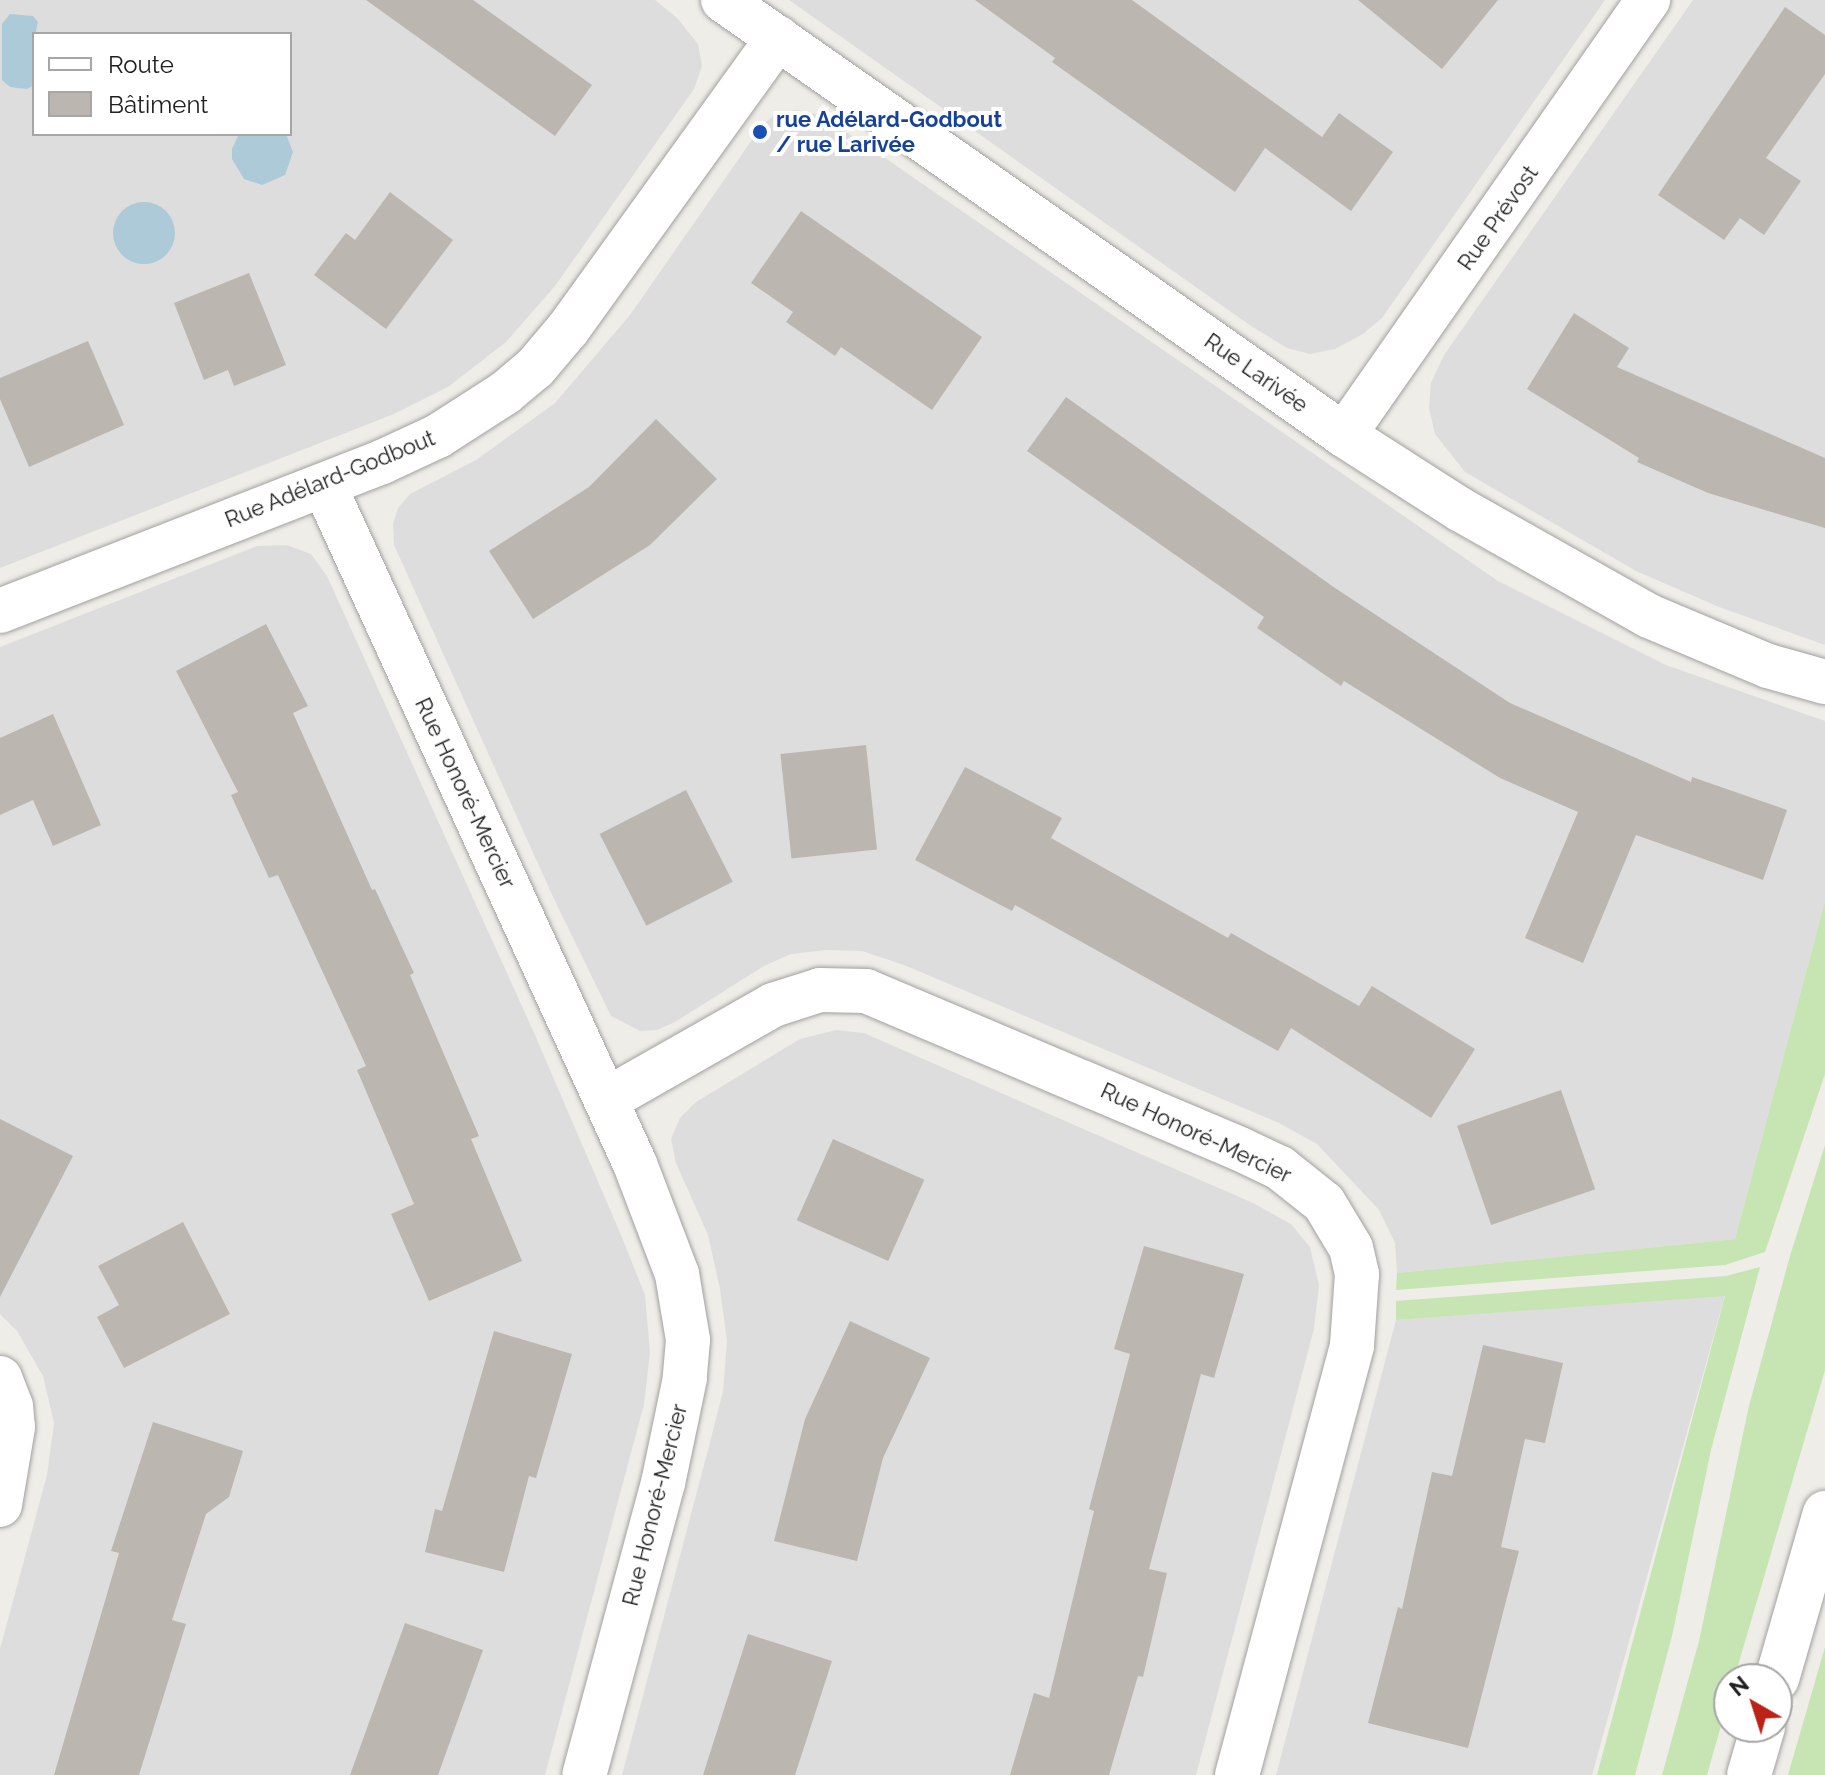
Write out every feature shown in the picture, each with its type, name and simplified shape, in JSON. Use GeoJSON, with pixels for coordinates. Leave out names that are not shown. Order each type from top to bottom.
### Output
{"type":"FeatureCollection","features":[{"type":"Feature","properties":{"kind":"street","name":"Rue Larivée"},"geometry":{"type":"LineString","coordinates":[[723,0],[1344,435],[1531,552],[1649,616],[1768,666],[1825,682]]}},
{"type":"Feature","properties":{"kind":"street","name":"Rue Prévost"},"geometry":{"type":"LineString","coordinates":[[1344,435],[1648,0]]}},
{"type":"Feature","properties":{"kind":"street","name":"Rue Adélard-Godbout"},"geometry":{"type":"LineString","coordinates":[[0,611],[324,485],[438,436],[505,393],[535,368],[568,329],[778,38]]}},
{"type":"Feature","properties":{"kind":"street","name":"Rue Honoré-Mercier"},"geometry":{"type":"LineString","coordinates":[[324,485],[606,1100],[667,1242],[677,1274],[688,1340],[685,1378],[663,1483],[584,1775]]}},
{"type":"Feature","properties":{"kind":"street","name":"Rue Honoré-Mercier"},"geometry":{"type":"LineString","coordinates":[[606,1100],[773,1005],[820,990],[866,991],[1240,1149],[1280,1168],[1324,1203],[1351,1248],[1357,1274],[1352,1346],[1237,1775]]}},
{"type":"Feature","properties":{"kind":"street"},"geometry":{"type":"LineString","coordinates":[[0,1378],[11,1406],[13,1427],[0,1505]]}},
{"type":"Feature","properties":{"kind":"street"},"geometry":{"type":"LineString","coordinates":[[1782,1663],[1825,1513]]}},
{"type":"Feature","properties":{"kind":"street"},"geometry":{"type":"LineString","coordinates":[[1749,1775],[1758,1743]]}},
{"type":"Feature","properties":{"kind":"shaded area"},"geometry":{"type":"Polygon","coordinates":[[[0,0],[655,0],[677,18],[698,44],[702,66],[694,89],[555,286],[506,342],[448,387],[394,414],[0,568],[0,0]]]}},
{"type":"Feature","properties":{"kind":"shaded area"},"geometry":{"type":"Polygon","coordinates":[[[789,0],[1605,0],[1382,318],[1363,334],[1335,349],[1310,354],[1287,348],[1251,326],[789,0]]]}},
{"type":"Feature","properties":{"kind":"shaded area"},"geometry":{"type":"Polygon","coordinates":[[[1693,0],[1825,0],[1825,645],[1719,607],[1636,571],[1465,472],[1435,434],[1429,408],[1431,383],[1444,355],[1693,0]]]}},
{"type":"Feature","properties":{"kind":"shaded area"},"geometry":{"type":"Polygon","coordinates":[[[797,110],[816,114],[859,140],[1498,581],[1666,665],[1825,721],[1825,901],[1735,1239],[1397,1273],[1395,1243],[1379,1210],[1317,1144],[1279,1123],[904,965],[862,951],[826,950],[791,954],[764,966],[657,1030],[640,1031],[611,1016],[554,899],[394,545],[393,524],[398,508],[410,494],[476,460],[555,403],[630,315],[763,124],[776,114],[797,110]]]}},
{"type":"Feature","properties":{"kind":"shaded area"},"geometry":{"type":"Polygon","coordinates":[[[287,545],[311,554],[327,576],[535,1035],[621,1235],[645,1295],[650,1353],[644,1404],[545,1775],[0,1775],[0,1649],[47,1475],[54,1423],[43,1376],[17,1331],[0,1314],[0,647],[257,546],[287,545]]]}},
{"type":"Feature","properties":{"kind":"shaded area"},"geometry":{"type":"Polygon","coordinates":[[[836,1030],[864,1033],[1253,1203],[1291,1224],[1310,1247],[1319,1285],[1314,1329],[1196,1775],[622,1775],[723,1391],[727,1341],[708,1235],[676,1163],[671,1139],[680,1118],[696,1102],[800,1039],[836,1030]]]}},
{"type":"Feature","properties":{"kind":"shaded area"},"geometry":{"type":"Polygon","coordinates":[[[1725,1295],[1592,1775],[1276,1775],[1396,1320],[1725,1295]]]}},
{"type":"Feature","properties":{"kind":"green space"},"geometry":{"type":"Polygon","coordinates":[[[1825,901],[1825,1074],[1765,1252],[1725,1265],[1396,1290],[1397,1273],[1735,1239],[1825,901]]]}},
{"type":"Feature","properties":{"kind":"green space"},"geometry":{"type":"Polygon","coordinates":[[[1825,1145],[1825,1370],[1739,1663],[1713,1663],[1713,1743],[1716,1743],[1707,1775],[1662,1775],[1699,1641],[1749,1406],[1790,1256],[1825,1145]]]}},
{"type":"Feature","properties":{"kind":"green space"},"geometry":{"type":"Polygon","coordinates":[[[1760,1267],[1711,1450],[1672,1636],[1635,1775],[1597,1775],[1725,1296],[1396,1320],[1396,1301],[1726,1276],[1760,1267]]]}},
{"type":"Feature","properties":{"kind":"green space"},"geometry":{"type":"Polygon","coordinates":[[[1825,1647],[1825,1775],[1788,1775],[1825,1647]]]}},
{"type":"Feature","properties":{"kind":"water"},"geometry":{"type":"Polygon","coordinates":[[[10,14],[33,16],[38,22],[36,32],[32,32],[32,86],[27,89],[10,87],[2,80],[2,24],[10,14]]]}},
{"type":"Feature","properties":{"kind":"water"},"geometry":{"type":"Polygon","coordinates":[[[238,136],[287,136],[293,152],[285,175],[262,185],[244,179],[232,159],[232,149],[238,136]]]}},
{"type":"Feature","properties":{"kind":"water"},"geometry":{"type":"Polygon","coordinates":[[[144,202],[166,211],[175,233],[166,255],[144,264],[122,255],[113,233],[122,211],[144,202]]]}},
{"type":"Feature","properties":{"kind":"building"},"geometry":{"type":"Polygon","coordinates":[[[366,0],[473,0],[592,85],[555,136],[366,0]]]}},
{"type":"Feature","properties":{"kind":"building"},"geometry":{"type":"Polygon","coordinates":[[[975,0],[1132,0],[1322,137],[1339,113],[1393,152],[1351,211],[1265,148],[1235,192],[1052,62],[1055,58],[975,0]]]}},
{"type":"Feature","properties":{"kind":"building"},"geometry":{"type":"Polygon","coordinates":[[[1358,0],[1498,0],[1442,69],[1358,0]]]}},
{"type":"Feature","properties":{"kind":"building"},"geometry":{"type":"Polygon","coordinates":[[[1785,7],[1825,35],[1825,74],[1766,158],[1801,181],[1764,235],[1740,218],[1724,240],[1658,195],[1785,7]]]}},
{"type":"Feature","properties":{"kind":"building"},"geometry":{"type":"Polygon","coordinates":[[[390,192],[453,240],[386,329],[314,275],[346,233],[355,240],[390,192]]]}},
{"type":"Feature","properties":{"kind":"building"},"geometry":{"type":"Polygon","coordinates":[[[801,211],[982,337],[932,410],[841,347],[835,356],[786,322],[793,312],[751,283],[801,211]]]}},
{"type":"Feature","properties":{"kind":"building"},"geometry":{"type":"Polygon","coordinates":[[[249,273],[286,365],[234,386],[228,370],[204,380],[174,303],[249,273]]]}},
{"type":"Feature","properties":{"kind":"building"},"geometry":{"type":"Polygon","coordinates":[[[1574,313],[1629,348],[1617,367],[1825,458],[1825,528],[1708,493],[1637,462],[1639,458],[1527,389],[1574,313]]]}},
{"type":"Feature","properties":{"kind":"building"},"geometry":{"type":"Polygon","coordinates":[[[88,341],[124,425],[29,467],[0,399],[0,378],[88,341]]]}},
{"type":"Feature","properties":{"kind":"building"},"geometry":{"type":"Polygon","coordinates":[[[1066,397],[1335,588],[1510,703],[1691,782],[1692,777],[1787,810],[1763,880],[1636,835],[1583,963],[1525,938],[1578,812],[1500,778],[1344,681],[1341,686],[1257,628],[1264,617],[1027,451],[1066,397]]]}},
{"type":"Feature","properties":{"kind":"building"},"geometry":{"type":"Polygon","coordinates":[[[656,419],[717,479],[650,545],[533,619],[489,551],[589,487],[656,419]]]}},
{"type":"Feature","properties":{"kind":"building"},"geometry":{"type":"Polygon","coordinates":[[[266,624],[308,706],[293,713],[372,890],[375,889],[414,973],[410,975],[479,1136],[471,1139],[522,1261],[429,1301],[391,1214],[414,1204],[357,1070],[366,1066],[278,875],[269,878],[231,795],[238,792],[176,671],[266,624]]]}},
{"type":"Feature","properties":{"kind":"building"},"geometry":{"type":"Polygon","coordinates":[[[53,714],[101,825],[53,846],[33,800],[0,815],[0,738],[53,714]]]}},
{"type":"Feature","properties":{"kind":"building"},"geometry":{"type":"Polygon","coordinates":[[[866,745],[877,849],[791,858],[780,754],[866,745]]]}},
{"type":"Feature","properties":{"kind":"building"},"geometry":{"type":"Polygon","coordinates":[[[965,767],[1062,818],[1051,838],[1228,938],[1231,933],[1359,1006],[1372,986],[1475,1049],[1431,1118],[1291,1028],[1278,1051],[1015,905],[1012,911],[915,860],[965,767]]]}},
{"type":"Feature","properties":{"kind":"building"},"geometry":{"type":"Polygon","coordinates":[[[686,790],[733,882],[646,926],[600,834],[686,790]]]}},
{"type":"Feature","properties":{"kind":"building"},"geometry":{"type":"Polygon","coordinates":[[[1561,1090],[1595,1189],[1491,1225],[1457,1126],[1561,1090]]]}},
{"type":"Feature","properties":{"kind":"building"},"geometry":{"type":"Polygon","coordinates":[[[0,1119],[73,1156],[0,1297],[0,1119]]]}},
{"type":"Feature","properties":{"kind":"building"},"geometry":{"type":"Polygon","coordinates":[[[833,1139],[924,1180],[888,1261],[797,1220],[833,1139]]]}},
{"type":"Feature","properties":{"kind":"building"},"geometry":{"type":"Polygon","coordinates":[[[183,1222],[230,1314],[124,1368],[97,1317],[119,1305],[98,1266],[183,1222]]]}},
{"type":"Feature","properties":{"kind":"building"},"geometry":{"type":"Polygon","coordinates":[[[1144,1246],[1244,1274],[1214,1378],[1201,1374],[1149,1569],[1167,1573],[1143,1677],[1138,1676],[1109,1775],[1010,1775],[1034,1693],[1049,1698],[1094,1511],[1089,1509],[1130,1354],[1114,1349],[1144,1246]]]}},
{"type":"Feature","properties":{"kind":"building"},"geometry":{"type":"Polygon","coordinates":[[[850,1321],[930,1358],[883,1458],[857,1561],[774,1541],[805,1419],[850,1321]]]}},
{"type":"Feature","properties":{"kind":"building"},"geometry":{"type":"Polygon","coordinates":[[[494,1331],[572,1354],[536,1478],[529,1476],[504,1572],[425,1552],[435,1509],[442,1511],[494,1331]]]}},
{"type":"Feature","properties":{"kind":"building"},"geometry":{"type":"Polygon","coordinates":[[[1483,1345],[1563,1363],[1545,1443],[1525,1439],[1501,1547],[1519,1551],[1468,1748],[1368,1723],[1398,1607],[1402,1609],[1432,1472],[1452,1476],[1483,1345]]]}},
{"type":"Feature","properties":{"kind":"building"},"geometry":{"type":"Polygon","coordinates":[[[153,1422],[243,1451],[229,1497],[206,1514],[172,1620],[186,1624],[139,1775],[54,1775],[119,1553],[111,1551],[153,1422]]]}},
{"type":"Feature","properties":{"kind":"building"},"geometry":{"type":"Polygon","coordinates":[[[405,1623],[483,1650],[438,1775],[350,1775],[405,1623]]]}},
{"type":"Feature","properties":{"kind":"building"},"geometry":{"type":"Polygon","coordinates":[[[748,1634],[832,1661],[795,1775],[703,1775],[748,1634]]]}},
{"type":"Feature","properties":{"kind":"place","name":"rue Adélard-Godbout / rue Larivée"},"geometry":{"type":"Point","coordinates":[760,132]}}]}
